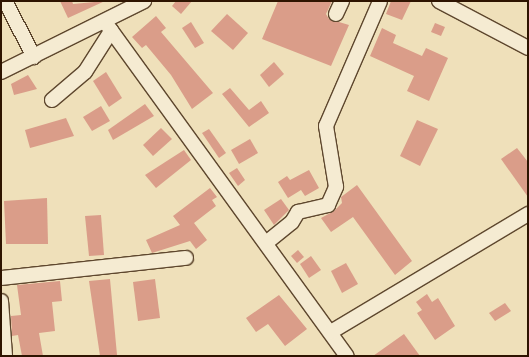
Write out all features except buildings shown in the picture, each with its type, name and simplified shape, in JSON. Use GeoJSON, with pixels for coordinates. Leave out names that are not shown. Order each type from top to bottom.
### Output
{"type":"FeatureCollection","features":[{"type":"Feature","properties":{"kind":"street"},"geometry":{"type":"LineString","coordinates":[[5,1],[34,57]]}},
{"type":"Feature","properties":{"kind":"street"},"geometry":{"type":"LineString","coordinates":[[1,72],[108,27],[144,1]]}},
{"type":"Feature","properties":{"kind":"street"},"geometry":{"type":"LineString","coordinates":[[336,14],[342,1]]}},
{"type":"Feature","properties":{"kind":"street"},"geometry":{"type":"LineString","coordinates":[[266,243],[292,222],[298,212],[328,205],[336,187],[326,126],[380,1]]}},
{"type":"Feature","properties":{"kind":"street"},"geometry":{"type":"LineString","coordinates":[[439,1],[528,48]]}},
{"type":"Feature","properties":{"kind":"street"},"geometry":{"type":"LineString","coordinates":[[52,100],[85,72],[108,27]]}},
{"type":"Feature","properties":{"kind":"street"},"geometry":{"type":"LineString","coordinates":[[108,27],[347,356]]}},
{"type":"Feature","properties":{"kind":"street"},"geometry":{"type":"LineString","coordinates":[[331,332],[528,214]]}},
{"type":"Feature","properties":{"kind":"street"},"geometry":{"type":"LineString","coordinates":[[1,278],[186,258]]}},
{"type":"Feature","properties":{"kind":"street"},"geometry":{"type":"LineString","coordinates":[[1,301],[5,356]]}}]}
